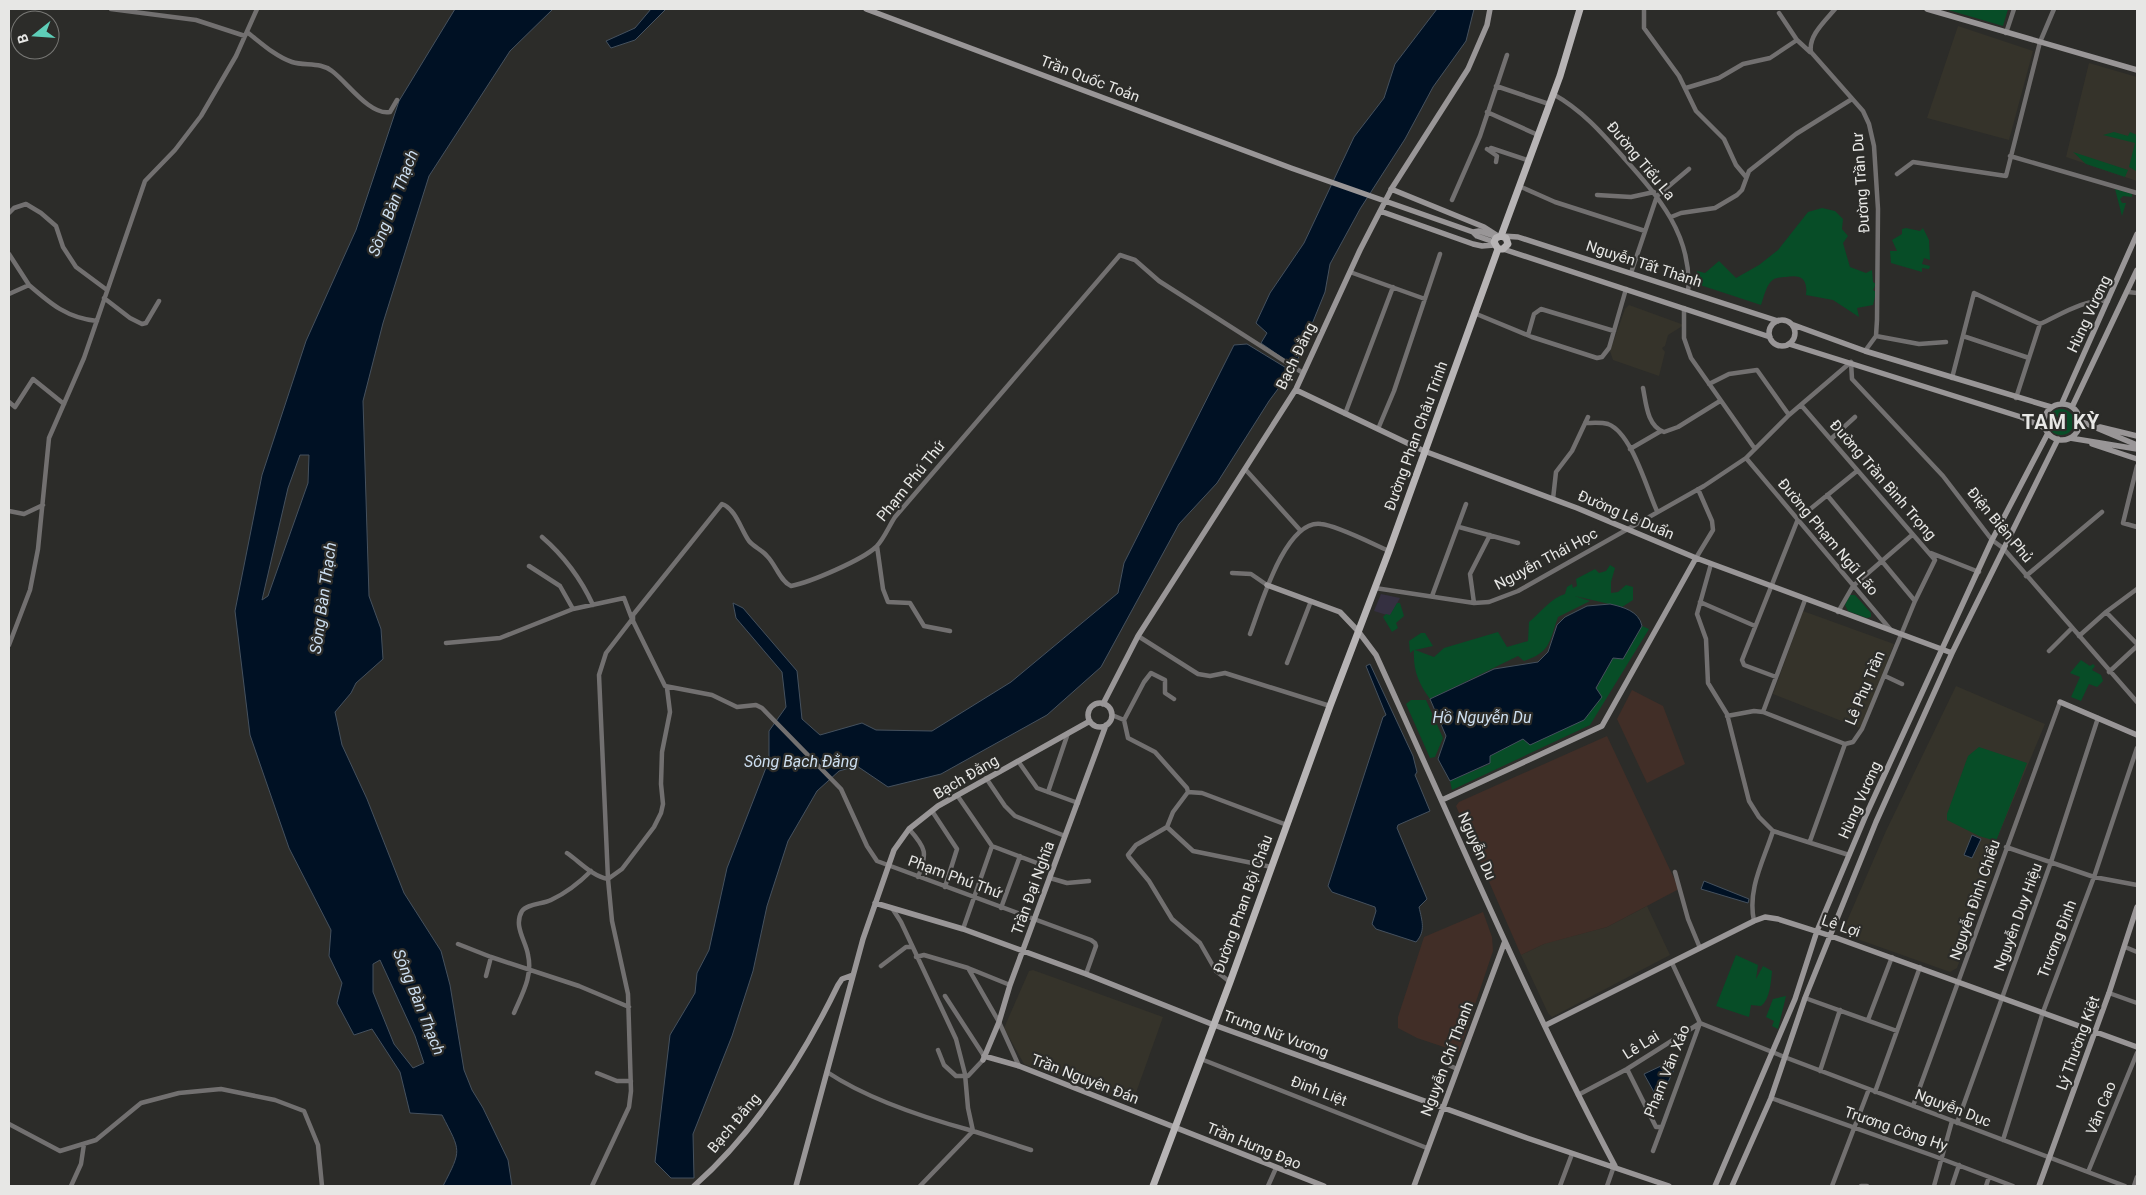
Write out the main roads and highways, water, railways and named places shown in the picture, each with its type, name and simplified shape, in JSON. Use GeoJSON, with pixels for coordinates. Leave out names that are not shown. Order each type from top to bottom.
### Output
{"type":"FeatureCollection","features":[{"type":"Feature","properties":{"kind":"main road","name":"Đường Phan Châu Trinh"},"geometry":{"type":"LineString","coordinates":[[1358,631],[1389,551],[1498,241],[1553,94],[1580,9]]}},
{"type":"Feature","properties":{"kind":"main road","name":"Đường Phan Bội Châu"},"geometry":{"type":"LineString","coordinates":[[1153,1186],[1230,982],[1358,631]]}},
{"type":"Feature","properties":{"kind":"water","name":"Sông Bàn Thạch"},"geometry":{"type":"Polygon","coordinates":[[[455,9],[553,9],[510,51],[429,176],[383,323],[363,401],[369,596],[381,629],[383,659],[356,683],[351,693],[335,712],[342,745],[367,799],[404,893],[441,951],[450,985],[464,1070],[472,1090],[483,1108],[508,1160],[512,1186],[443,1186],[454,1164],[457,1150],[453,1136],[442,1115],[410,1113],[400,1072],[372,1029],[354,1035],[337,1003],[342,983],[329,956],[331,930],[289,848],[250,735],[235,611],[262,475],[306,341],[356,230],[399,101],[455,9]],[[300,455],[288,488],[262,600],[268,596],[308,483],[309,455],[300,455]],[[380,960],[373,964],[373,992],[394,1044],[413,1068],[424,1063],[415,1036],[380,960]]]}},
{"type":"Feature","properties":{"kind":"water"},"geometry":{"type":"Polygon","coordinates":[[[651,9],[666,9],[635,40],[611,48],[606,41],[635,28],[651,9]]]}},
{"type":"Feature","properties":{"kind":"water","name":"Sông Bạch Đằng"},"geometry":{"type":"Polygon","coordinates":[[[1437,9],[1474,9],[1466,41],[1433,87],[1405,139],[1360,209],[1330,264],[1325,292],[1295,366],[1269,401],[1217,483],[1179,524],[1101,667],[1047,715],[941,774],[888,787],[857,766],[839,771],[817,791],[788,841],[767,906],[753,971],[732,1036],[693,1134],[694,1178],[671,1178],[655,1162],[670,1035],[695,993],[697,973],[709,950],[727,868],[769,760],[769,731],[786,707],[782,672],[736,618],[733,603],[743,608],[797,671],[802,719],[820,735],[862,723],[876,730],[932,731],[1011,682],[1118,593],[1124,563],[1234,345],[1247,344],[1288,369],[1291,364],[1261,343],[1267,333],[1256,323],[1270,293],[1304,243],[1354,137],[1384,98],[1395,64],[1437,9]]]}},
{"type":"Feature","properties":{"kind":"water","name":"Hồ Nguyễn Du"},"geometry":{"type":"Polygon","coordinates":[[[1610,604],[1625,608],[1634,613],[1642,626],[1623,659],[1613,658],[1596,688],[1602,697],[1584,720],[1530,745],[1523,739],[1490,756],[1490,763],[1450,781],[1438,759],[1446,736],[1430,699],[1494,669],[1538,662],[1548,652],[1557,625],[1565,617],[1587,606],[1610,604]]]}},
{"type":"Feature","properties":{"kind":"water","name":"Hồ Nguyễn Du"},"geometry":{"type":"Polygon","coordinates":[[[1370,664],[1413,756],[1417,772],[1415,775],[1430,811],[1398,825],[1397,828],[1427,899],[1419,907],[1422,930],[1416,942],[1376,929],[1372,924],[1376,911],[1375,907],[1332,892],[1328,886],[1383,717],[1386,715],[1366,666],[1370,664]]]}},
{"type":"Feature","properties":{"kind":"water"},"geometry":{"type":"Polygon","coordinates":[[[1972,835],[1981,839],[1972,858],[1964,855],[1972,835]]]}},
{"type":"Feature","properties":{"kind":"water"},"geometry":{"type":"Polygon","coordinates":[[[1704,881],[1749,899],[1748,903],[1701,889],[1704,881]]]}},
{"type":"Feature","properties":{"kind":"water"},"geometry":{"type":"Polygon","coordinates":[[[1680,1057],[1659,1101],[1644,1074],[1680,1057]]]}},
{"type":"Feature","properties":{"kind":"district","name":"TAM KỲ"},"geometry":{"type":"Point","coordinates":[2061,422]}}]}
